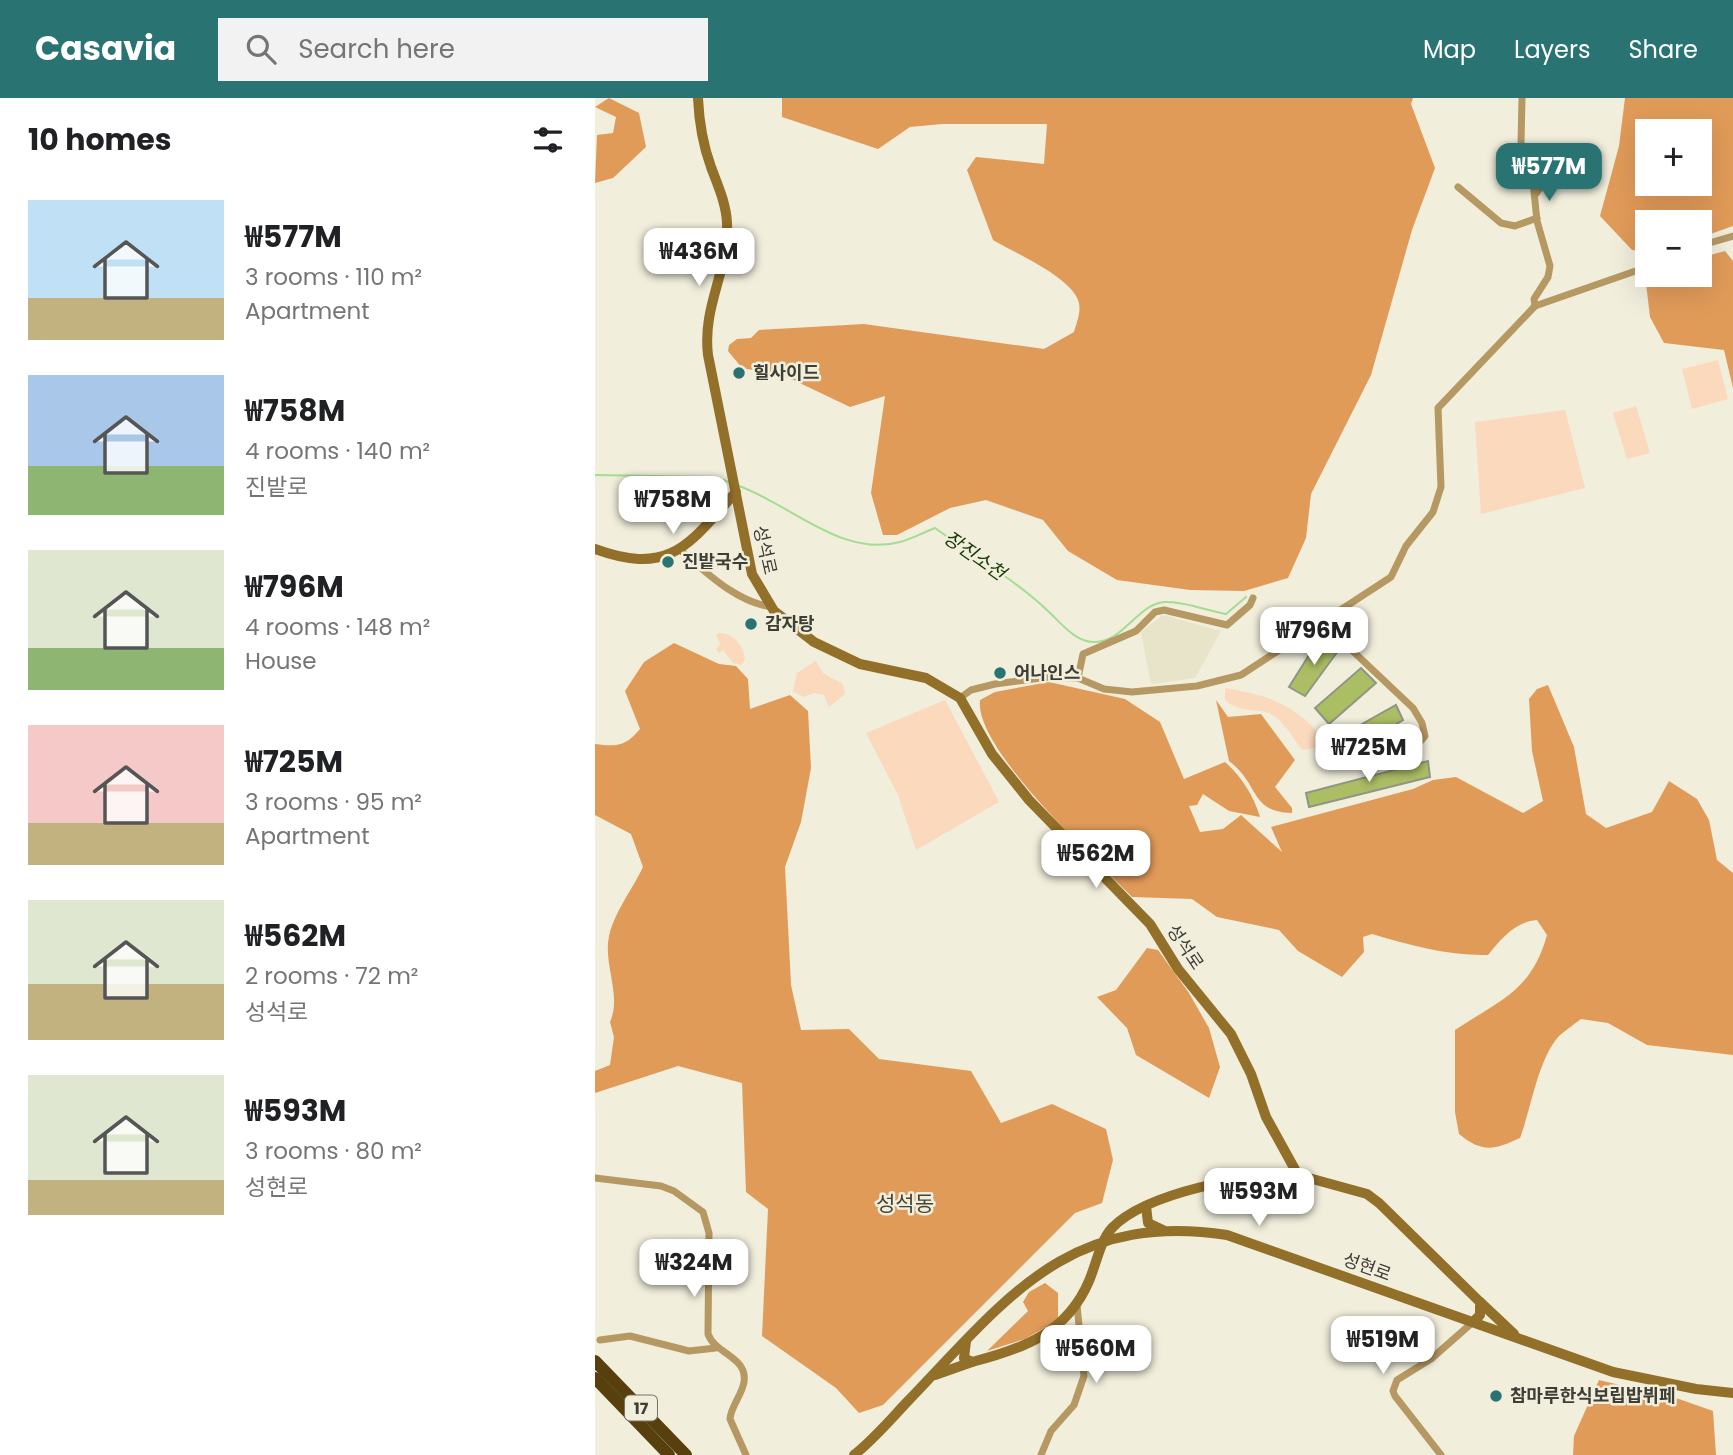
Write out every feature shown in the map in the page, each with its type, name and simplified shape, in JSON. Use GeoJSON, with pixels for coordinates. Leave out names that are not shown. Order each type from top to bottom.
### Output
{"type":"FeatureCollection","features":[{"type":"Feature","properties":{"kind":"highway","name":"17"},"geometry":{"type":"LineString","coordinates":[[595,1361],[686,1455]]}},
{"type":"Feature","properties":{"kind":"highway","name":"17"},"geometry":{"type":"LineString","coordinates":[[595,1378],[669,1455]]}},
{"type":"Feature","properties":{"kind":"street","name":"성석로"},"geometry":{"type":"LineString","coordinates":[[698,98],[705,148],[726,208],[726,251],[708,311],[705,334],[752,573],[771,607],[814,642],[844,659],[926,678],[960,698],[992,754],[1029,800],[1150,923],[1178,969],[1231,1034],[1251,1074],[1266,1117],[1299,1175]]}},
{"type":"Feature","properties":{"kind":"street"},"geometry":{"type":"LineString","coordinates":[[1522,98],[1521,143],[1532,172],[1537,218],[1550,266],[1548,277],[1534,299],[1535,306]]}},
{"type":"Feature","properties":{"kind":"street"},"geometry":{"type":"LineString","coordinates":[[1535,196],[1554,170],[1564,162],[1583,157]]}},
{"type":"Feature","properties":{"kind":"street"},"geometry":{"type":"LineString","coordinates":[[1458,187],[1501,223],[1514,226],[1537,218]]}},
{"type":"Feature","properties":{"kind":"street"},"geometry":{"type":"LineString","coordinates":[[1712,242],[1733,236]]}},
{"type":"Feature","properties":{"kind":"street"},"geometry":{"type":"LineString","coordinates":[[960,698],[971,690],[995,684],[1049,677],[1079,678],[1104,689],[1132,692],[1197,686],[1241,676],[1391,577],[1406,546],[1433,512],[1441,488],[1438,408],[1535,306],[1635,271]]}},
{"type":"Feature","properties":{"kind":"street"},"geometry":{"type":"LineString","coordinates":[[595,549],[630,559],[653,558],[680,550],[736,491]]}},
{"type":"Feature","properties":{"kind":"street"},"geometry":{"type":"LineString","coordinates":[[680,550],[722,586],[756,605],[771,607]]}},
{"type":"Feature","properties":{"kind":"street"},"geometry":{"type":"LineString","coordinates":[[1079,678],[1083,654],[1136,631],[1155,612],[1164,610],[1227,625],[1250,605],[1253,597]]}},
{"type":"Feature","properties":{"kind":"street"},"geometry":{"type":"LineString","coordinates":[[1322,622],[1413,708],[1422,723],[1425,736],[1414,750]]}},
{"type":"Feature","properties":{"kind":"street"},"geometry":{"type":"LineString","coordinates":[[931,1377],[1050,1331],[1069,1317],[1112,1227],[1146,1206],[1248,1177],[1299,1175],[1367,1194],[1520,1339]]}},
{"type":"Feature","properties":{"kind":"street"},"geometry":{"type":"LineString","coordinates":[[595,1178],[661,1186],[674,1191],[703,1212],[709,1233],[708,1334],[716,1348],[740,1363],[744,1372],[744,1381],[730,1419],[745,1455]]}},
{"type":"Feature","properties":{"kind":"street"},"geometry":{"type":"LineString","coordinates":[[1146,1206],[1145,1214],[1151,1226],[1167,1231]]}},
{"type":"Feature","properties":{"kind":"street","name":"성현로"},"geometry":{"type":"LineString","coordinates":[[855,1455],[966,1340],[1039,1271],[1104,1241],[1167,1231],[1202,1231],[1262,1245],[1613,1372],[1696,1389],[1733,1393]]}},
{"type":"Feature","properties":{"kind":"street"},"geometry":{"type":"LineString","coordinates":[[1441,1455],[1395,1396],[1394,1385],[1402,1376],[1431,1360],[1473,1322],[1480,1315],[1480,1302]]}},
{"type":"Feature","properties":{"kind":"street"},"geometry":{"type":"LineString","coordinates":[[1041,1455],[1051,1431],[1074,1405],[1084,1377],[1077,1304]]}},
{"type":"Feature","properties":{"kind":"street"},"geometry":{"type":"LineString","coordinates":[[600,1340],[630,1335],[689,1351],[716,1348]]}},
{"type":"Feature","properties":{"kind":"street"},"geometry":{"type":"LineString","coordinates":[[966,1340],[964,1358],[972,1362]]}},
{"type":"Feature","properties":{"kind":"shaded area"},"geometry":{"type":"Polygon","coordinates":[[[609,98],[639,113],[646,147],[613,178],[595,183],[597,135],[613,133],[616,117],[595,107],[609,98]]]}},
{"type":"Feature","properties":{"kind":"shaded area"},"geometry":{"type":"Polygon","coordinates":[[[782,98],[1413,98],[1411,104],[1435,168],[1412,230],[1371,375],[1311,494],[1306,538],[1288,578],[1244,591],[1190,590],[1117,580],[1068,551],[1043,520],[986,500],[950,508],[897,535],[883,535],[871,493],[885,396],[850,407],[785,376],[742,368],[728,351],[729,345],[737,339],[751,338],[759,330],[864,324],[1044,349],[1074,332],[1079,308],[1073,291],[1053,274],[993,240],[967,170],[976,157],[1044,164],[1047,124],[942,124],[910,127],[878,149],[782,117],[782,98]]]}},
{"type":"Feature","properties":{"kind":"shaded area"},"geometry":{"type":"Polygon","coordinates":[[[1625,98],[1733,98],[1733,226],[1712,233],[1712,210],[1635,210],[1635,250],[1600,216],[1619,146],[1625,98]]]}},
{"type":"Feature","properties":{"kind":"shaded area"},"geometry":{"type":"Polygon","coordinates":[[[1725,251],[1733,261],[1733,388],[1724,350],[1664,343],[1650,317],[1646,287],[1712,287],[1712,254],[1725,251]]]}},
{"type":"Feature","properties":{"kind":"shaded area"},"geometry":{"type":"Polygon","coordinates":[[[1718,360],[1728,399],[1692,409],[1682,369],[1718,360]]]}},
{"type":"Feature","properties":{"kind":"shaded area"},"geometry":{"type":"Polygon","coordinates":[[[1636,406],[1650,453],[1627,459],[1613,413],[1636,406]]]}},
{"type":"Feature","properties":{"kind":"shaded area"},"geometry":{"type":"Polygon","coordinates":[[[1565,410],[1585,488],[1481,514],[1475,422],[1565,410]]]}},
{"type":"Feature","properties":{"kind":"shaded area"},"geometry":{"type":"Polygon","coordinates":[[[1163,615],[1221,631],[1195,678],[1151,684],[1141,632],[1163,615]]]}},
{"type":"Feature","properties":{"kind":"shaded area"},"geometry":{"type":"Polygon","coordinates":[[[716,635],[730,635],[740,646],[745,660],[741,665],[733,663],[723,650],[719,653],[716,649],[720,644],[716,635]]]}},
{"type":"Feature","properties":{"kind":"shaded area"},"geometry":{"type":"Polygon","coordinates":[[[674,643],[719,664],[736,666],[748,679],[750,709],[790,695],[808,711],[811,768],[801,822],[785,867],[791,985],[801,1030],[849,1029],[879,1059],[971,1071],[1001,1123],[1052,1104],[1106,1129],[1113,1160],[1102,1203],[1075,1213],[883,1405],[859,1413],[836,1388],[762,1336],[768,1209],[746,1192],[742,1083],[678,1066],[595,1093],[595,1071],[610,1065],[614,1037],[610,1022],[614,1001],[608,958],[609,936],[619,910],[643,867],[631,834],[595,815],[595,744],[621,744],[640,729],[625,691],[644,662],[674,643]]]}},
{"type":"Feature","properties":{"kind":"shaded area"},"geometry":{"type":"Polygon","coordinates":[[[816,661],[823,673],[843,684],[845,694],[829,707],[824,695],[814,693],[803,697],[793,691],[797,673],[816,661]]]}},
{"type":"Feature","properties":{"kind":"shaded area"},"geometry":{"type":"Polygon","coordinates":[[[1049,682],[1125,699],[1160,722],[1184,779],[1225,762],[1246,787],[1260,817],[1229,811],[1203,794],[1197,805],[1189,806],[1200,832],[1223,829],[1241,815],[1282,852],[1271,827],[1413,789],[1433,780],[1456,777],[1523,813],[1543,801],[1532,751],[1529,699],[1537,689],[1548,685],[1574,747],[1586,814],[1606,828],[1652,812],[1669,781],[1697,799],[1709,820],[1717,860],[1733,873],[1733,1055],[1647,1045],[1608,1023],[1581,1019],[1559,1036],[1552,1046],[1536,1085],[1520,1138],[1488,1148],[1467,1140],[1459,1134],[1455,1112],[1455,1030],[1512,993],[1532,970],[1547,935],[1537,920],[1516,927],[1488,955],[1444,952],[1372,934],[1363,937],[1364,952],[1342,977],[1298,951],[1279,930],[1217,917],[1192,899],[1132,897],[1067,832],[1016,774],[996,746],[983,721],[980,700],[995,692],[1049,682]]]}},
{"type":"Feature","properties":{"kind":"shaded area"},"geometry":{"type":"Polygon","coordinates":[[[1225,688],[1271,699],[1284,705],[1307,721],[1329,746],[1302,750],[1285,726],[1274,716],[1262,711],[1239,708],[1225,700],[1225,688]]]}},
{"type":"Feature","properties":{"kind":"shaded area"},"geometry":{"type":"Polygon","coordinates":[[[945,700],[999,802],[916,850],[898,795],[866,733],[945,700]]]}},
{"type":"Feature","properties":{"kind":"shaded area"},"geometry":{"type":"Polygon","coordinates":[[[1216,700],[1228,717],[1261,714],[1295,760],[1275,787],[1292,808],[1292,813],[1268,808],[1229,761],[1216,700]]]}},
{"type":"Feature","properties":{"kind":"shaded area"},"geometry":{"type":"Polygon","coordinates":[[[1147,948],[1158,950],[1189,993],[1209,1028],[1220,1067],[1209,1098],[1136,1055],[1127,1028],[1097,997],[1116,990],[1147,948]]]}},
{"type":"Feature","properties":{"kind":"shaded area"},"geometry":{"type":"Polygon","coordinates":[[[1045,1283],[1058,1293],[1058,1320],[1025,1339],[987,1351],[1028,1311],[1023,1302],[1029,1292],[1045,1283]]]}},
{"type":"Feature","properties":{"kind":"shaded area"},"geometry":{"type":"Polygon","coordinates":[[[1599,1380],[1679,1399],[1713,1411],[1716,1455],[1573,1455],[1574,1436],[1599,1380]]]}},
{"type":"Feature","properties":{"kind":"building"},"geometry":{"type":"Polygon","coordinates":[[[1321,636],[1338,651],[1305,696],[1289,687],[1321,636]]]}},
{"type":"Feature","properties":{"kind":"building"},"geometry":{"type":"Polygon","coordinates":[[[1361,668],[1376,683],[1329,724],[1315,708],[1361,668]]]}},
{"type":"Feature","properties":{"kind":"building"},"geometry":{"type":"Polygon","coordinates":[[[1396,705],[1403,720],[1349,752],[1339,737],[1396,705]]]}},
{"type":"Feature","properties":{"kind":"building"},"geometry":{"type":"Polygon","coordinates":[[[1428,761],[1430,777],[1309,807],[1306,793],[1428,761]]]}},
{"type":"Feature","properties":{"kind":"waterway","name":"장진소천"},"geometry":{"type":"LineString","coordinates":[[595,475],[716,477],[731,483]]}},
{"type":"Feature","properties":{"kind":"waterway","name":"장진소천"},"geometry":{"type":"LineString","coordinates":[[739,486],[817,527],[858,543],[879,545],[900,542],[935,528],[1021,588],[1075,636],[1088,641],[1106,640],[1158,603],[1182,603],[1226,614],[1246,597]]}},
{"type":"Feature","properties":{"kind":"place","name":"힐사이드"},"geometry":{"type":"Point","coordinates":[739,373]}},
{"type":"Feature","properties":{"kind":"place","name":"진밭국수"},"geometry":{"type":"Point","coordinates":[668,562]}},
{"type":"Feature","properties":{"kind":"place","name":"감자탕"},"geometry":{"type":"Point","coordinates":[751,624]}},
{"type":"Feature","properties":{"kind":"place","name":"어나인스"},"geometry":{"type":"Point","coordinates":[1000,673]}},
{"type":"Feature","properties":{"kind":"place","name":"참마루한식보립밥뷔페"},"geometry":{"type":"Point","coordinates":[1496,1396]}},
{"type":"Feature","properties":{"kind":"district","name":"성석동"},"geometry":{"type":"Point","coordinates":[905,1204]}}]}
